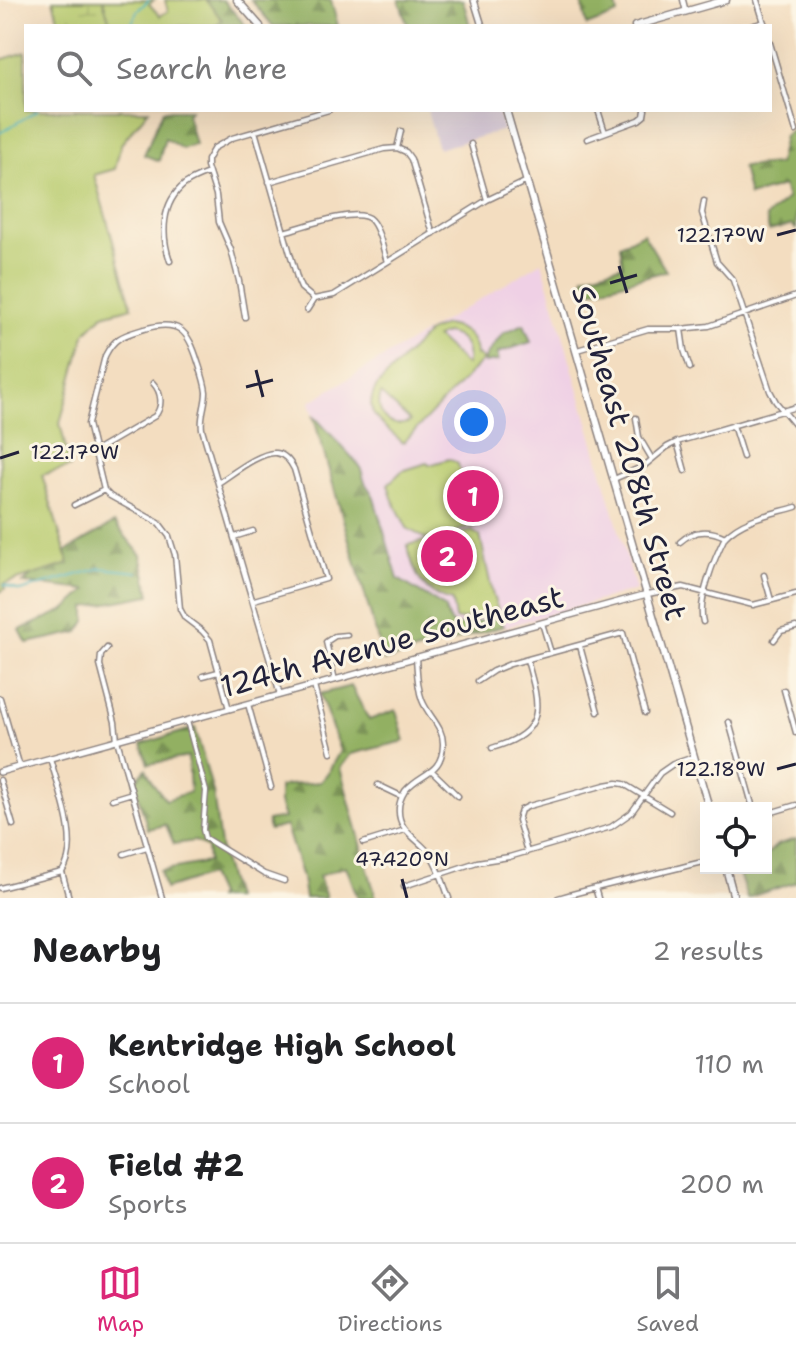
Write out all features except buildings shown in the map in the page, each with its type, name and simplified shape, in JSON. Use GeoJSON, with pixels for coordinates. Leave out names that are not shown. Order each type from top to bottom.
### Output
{"type":"FeatureCollection","features":[{"type":"Feature","properties":{"kind":"main road"},"geometry":{"type":"LineString","coordinates":[[237,0],[258,24]]}},
{"type":"Feature","properties":{"kind":"main road"},"geometry":{"type":"LineString","coordinates":[[642,24],[726,0]]}},
{"type":"Feature","properties":{"kind":"main road","name":"Southeast 208th Street"},"geometry":{"type":"LineString","coordinates":[[507,112],[707,802]]}},
{"type":"Feature","properties":{"kind":"main road"},"geometry":{"type":"LineString","coordinates":[[728,874],[734,898]]}},
{"type":"Feature","properties":{"kind":"street"},"geometry":{"type":"LineString","coordinates":[[474,0],[481,24]]}},
{"type":"Feature","properties":{"kind":"street"},"geometry":{"type":"LineString","coordinates":[[683,0],[686,12]]}},
{"type":"Feature","properties":{"kind":"street"},"geometry":{"type":"LineString","coordinates":[[757,0],[764,24]]}},
{"type":"Feature","properties":{"kind":"street"},"geometry":{"type":"LineString","coordinates":[[772,50],[796,131]]}},
{"type":"Feature","properties":{"kind":"street"},"geometry":{"type":"LineString","coordinates":[[245,317],[231,250],[219,222],[207,160],[219,144],[232,138],[322,112]]}},
{"type":"Feature","properties":{"kind":"street"},"geometry":{"type":"LineString","coordinates":[[599,112],[605,132]]}},
{"type":"Feature","properties":{"kind":"street"},"geometry":{"type":"LineString","coordinates":[[587,139],[639,120],[645,113]]}},
{"type":"Feature","properties":{"kind":"street"},"geometry":{"type":"LineString","coordinates":[[255,131],[298,281],[301,288],[314,299]]}},
{"type":"Feature","properties":{"kind":"street"},"geometry":{"type":"LineString","coordinates":[[397,148],[401,131]]}},
{"type":"Feature","properties":{"kind":"street"},"geometry":{"type":"LineString","coordinates":[[471,144],[487,200]]}},
{"type":"Feature","properties":{"kind":"street"},"geometry":{"type":"LineString","coordinates":[[269,182],[397,148],[406,152],[411,159],[433,234]]}},
{"type":"Feature","properties":{"kind":"street"},"geometry":{"type":"LineString","coordinates":[[170,261],[164,244],[163,227],[174,196],[182,186],[208,173]]}},
{"type":"Feature","properties":{"kind":"street"},"geometry":{"type":"LineString","coordinates":[[307,310],[314,299],[334,295],[487,200],[527,181]]}},
{"type":"Feature","properties":{"kind":"street"},"geometry":{"type":"LineString","coordinates":[[704,201],[702,213],[717,262],[733,280],[770,391],[796,426]]}},
{"type":"Feature","properties":{"kind":"street"},"geometry":{"type":"LineString","coordinates":[[284,232],[350,214],[366,216],[373,222],[387,262]]}},
{"type":"Feature","properties":{"kind":"street"},"geometry":{"type":"LineString","coordinates":[[577,350],[648,329],[709,326],[796,296]]}},
{"type":"Feature","properties":{"kind":"street"},"geometry":{"type":"LineString","coordinates":[[229,709],[210,640],[188,621],[180,609],[175,555],[169,536],[159,523],[104,490],[88,424],[105,356],[115,341],[156,326],[175,326],[192,343],[205,388],[201,423],[280,695]]}},
{"type":"Feature","properties":{"kind":"street"},"geometry":{"type":"LineString","coordinates":[[681,329],[690,368]]}},
{"type":"Feature","properties":{"kind":"street"},"geometry":{"type":"LineString","coordinates":[[95,451],[155,416],[160,401],[153,383]]}},
{"type":"Feature","properties":{"kind":"street"},"geometry":{"type":"LineString","coordinates":[[614,479],[644,466],[677,442],[796,407]]}},
{"type":"Feature","properties":{"kind":"street"},"geometry":{"type":"LineString","coordinates":[[636,418],[639,437],[652,459]]}},
{"type":"Feature","properties":{"kind":"street"},"geometry":{"type":"LineString","coordinates":[[733,425],[743,457]]}},
{"type":"Feature","properties":{"kind":"street"},"geometry":{"type":"LineString","coordinates":[[677,442],[685,471]]}},
{"type":"Feature","properties":{"kind":"street"},"geometry":{"type":"LineString","coordinates":[[218,483],[267,454],[281,454],[294,469],[326,579],[253,601]]}},
{"type":"Feature","properties":{"kind":"street"},"geometry":{"type":"LineString","coordinates":[[74,505],[104,490]]}},
{"type":"Feature","properties":{"kind":"street"},"geometry":{"type":"LineString","coordinates":[[703,622],[701,610],[705,592],[725,537],[743,523],[796,507]]}},
{"type":"Feature","properties":{"kind":"street"},"geometry":{"type":"LineString","coordinates":[[234,537],[253,531]]}},
{"type":"Feature","properties":{"kind":"street"},"geometry":{"type":"LineString","coordinates":[[680,542],[703,531],[725,537]]}},
{"type":"Feature","properties":{"kind":"street"},"geometry":{"type":"LineString","coordinates":[[764,575],[771,601]]}},
{"type":"Feature","properties":{"kind":"street","name":"124th Avenue Southeast"},"geometry":{"type":"LineString","coordinates":[[0,772],[648,594],[683,587],[757,605],[796,594]]}},
{"type":"Feature","properties":{"kind":"street"},"geometry":{"type":"LineString","coordinates":[[542,623],[551,653]]}},
{"type":"Feature","properties":{"kind":"street"},"geometry":{"type":"LineString","coordinates":[[774,640],[781,631],[796,627]]}},
{"type":"Feature","properties":{"kind":"street"},"geometry":{"type":"LineString","coordinates":[[478,681],[496,669],[623,633],[645,713]]}},
{"type":"Feature","properties":{"kind":"street"},"geometry":{"type":"LineString","coordinates":[[335,680],[326,642],[335,636],[347,635]]}},
{"type":"Feature","properties":{"kind":"street"},"geometry":{"type":"LineString","coordinates":[[580,646],[598,712]]}},
{"type":"Feature","properties":{"kind":"street"},"geometry":{"type":"LineString","coordinates":[[107,648],[101,655],[100,665],[117,740],[162,898]]}},
{"type":"Feature","properties":{"kind":"street"},"geometry":{"type":"LineString","coordinates":[[416,657],[422,700],[443,738],[441,757],[432,771],[412,785],[402,797],[400,821],[431,855],[449,898]]}},
{"type":"Feature","properties":{"kind":"street"},"geometry":{"type":"LineString","coordinates":[[492,748],[518,738],[536,714],[537,697],[527,660]]}},
{"type":"Feature","properties":{"kind":"street"},"geometry":{"type":"LineString","coordinates":[[203,676],[218,672]]}},
{"type":"Feature","properties":{"kind":"street"},"geometry":{"type":"LineString","coordinates":[[314,686],[331,752]]}},
{"type":"Feature","properties":{"kind":"street"},"geometry":{"type":"LineString","coordinates":[[784,690],[796,733]]}},
{"type":"Feature","properties":{"kind":"street"},"geometry":{"type":"LineString","coordinates":[[0,698],[20,767]]}},
{"type":"Feature","properties":{"kind":"street"},"geometry":{"type":"LineString","coordinates":[[248,704],[271,787]]}},
{"type":"Feature","properties":{"kind":"street"},"geometry":{"type":"LineString","coordinates":[[187,721],[206,791],[205,838],[264,874],[284,881]]}},
{"type":"Feature","properties":{"kind":"street"},"geometry":{"type":"LineString","coordinates":[[729,722],[751,802]]}},
{"type":"Feature","properties":{"kind":"street"},"geometry":{"type":"LineString","coordinates":[[404,886],[477,862],[527,852],[611,827],[631,813],[665,768],[694,757]]}},
{"type":"Feature","properties":{"kind":"street"},"geometry":{"type":"LineString","coordinates":[[50,758],[70,838],[69,857],[62,872],[69,898]]}},
{"type":"Feature","properties":{"kind":"street"},"geometry":{"type":"LineString","coordinates":[[432,771],[458,796]]}},
{"type":"Feature","properties":{"kind":"street"},"geometry":{"type":"LineString","coordinates":[[0,780],[13,825]]}},
{"type":"Feature","properties":{"kind":"street"},"geometry":{"type":"LineString","coordinates":[[527,852],[519,825],[519,814],[526,807],[610,783],[624,784],[670,812]]}},
{"type":"Feature","properties":{"kind":"street"},"geometry":{"type":"LineString","coordinates":[[378,785],[402,797]]}},
{"type":"Feature","properties":{"kind":"street"},"geometry":{"type":"LineString","coordinates":[[112,799],[132,793]]}},
{"type":"Feature","properties":{"kind":"street"},"geometry":{"type":"LineString","coordinates":[[772,812],[796,805]]}},
{"type":"Feature","properties":{"kind":"street"},"geometry":{"type":"LineString","coordinates":[[363,843],[405,830]]}},
{"type":"Feature","properties":{"kind":"street"},"geometry":{"type":"LineString","coordinates":[[124,854],[147,847]]}},
{"type":"Feature","properties":{"kind":"street"},"geometry":{"type":"LineString","coordinates":[[558,898],[700,862]]}},
{"type":"Feature","properties":{"kind":"street"},"geometry":{"type":"LineString","coordinates":[[0,888],[62,872]]}},
{"type":"Feature","properties":{"kind":"street"},"geometry":{"type":"LineString","coordinates":[[595,888],[598,898]]}},
{"type":"Feature","properties":{"kind":"shaded area"},"geometry":{"type":"Polygon","coordinates":[[[428,112],[498,112],[503,130],[438,149],[428,112]]]}},
{"type":"Feature","properties":{"kind":"shaded area"},"geometry":{"type":"Polygon","coordinates":[[[542,262],[636,590],[384,661],[310,402],[542,262]]]}},
{"type":"Feature","properties":{"kind":"green space"},"geometry":{"type":"Polygon","coordinates":[[[53,0],[142,0],[159,24],[59,24],[53,0]]]}},
{"type":"Feature","properties":{"kind":"green space"},"geometry":{"type":"Polygon","coordinates":[[[103,0],[154,0],[149,4],[160,16],[168,11],[165,0],[206,0],[222,20],[218,24],[110,24],[103,0]]]}},
{"type":"Feature","properties":{"kind":"green space"},"geometry":{"type":"Polygon","coordinates":[[[180,0],[223,0],[244,24],[158,24],[180,0]]]}},
{"type":"Feature","properties":{"kind":"green space"},"geometry":{"type":"Polygon","coordinates":[[[251,0],[331,0],[337,24],[271,24],[251,0]]]}},
{"type":"Feature","properties":{"kind":"green space"},"geometry":{"type":"Polygon","coordinates":[[[399,0],[463,0],[469,24],[407,24],[399,0]]]}},
{"type":"Feature","properties":{"kind":"green space"},"geometry":{"type":"Polygon","coordinates":[[[581,0],[615,0],[618,14],[587,24],[581,0]]]}},
{"type":"Feature","properties":{"kind":"green space"},"geometry":{"type":"Polygon","coordinates":[[[24,53],[24,112],[147,112],[121,144],[115,169],[94,175],[132,307],[103,315],[85,333],[60,423],[70,467],[42,475],[69,564],[4,584],[5,589],[0,592],[0,60],[24,53]]]}},
{"type":"Feature","properties":{"kind":"green space"},"geometry":{"type":"Polygon","coordinates":[[[162,112],[189,112],[195,144],[182,149],[165,138],[159,161],[144,155],[162,112]]]}},
{"type":"Feature","properties":{"kind":"green space"},"geometry":{"type":"Polygon","coordinates":[[[792,130],[796,141],[796,229],[792,225],[769,231],[766,217],[787,199],[783,186],[749,196],[742,167],[778,164],[784,136],[792,130]]]}},
{"type":"Feature","properties":{"kind":"green space"},"geometry":{"type":"Polygon","coordinates":[[[643,233],[666,271],[586,292],[584,276],[623,265],[620,245],[643,233]]]}},
{"type":"Feature","properties":{"kind":"green space"},"geometry":{"type":"Polygon","coordinates":[[[524,324],[531,342],[498,353],[498,361],[484,363],[503,333],[524,324]]]}},
{"type":"Feature","properties":{"kind":"green space"},"geometry":{"type":"Polygon","coordinates":[[[445,325],[463,331],[474,343],[476,356],[483,360],[403,443],[377,419],[371,405],[372,396],[377,386],[428,332],[445,325]],[[445,333],[436,337],[466,365],[464,344],[445,333]],[[381,394],[380,408],[385,418],[396,424],[410,422],[410,421],[381,394]]]}},
{"type":"Feature","properties":{"kind":"green space"},"geometry":{"type":"Polygon","coordinates":[[[313,415],[360,466],[373,495],[398,579],[444,607],[455,626],[495,618],[504,626],[384,661],[313,415]]]}},
{"type":"Feature","properties":{"kind":"green space"},"geometry":{"type":"Polygon","coordinates":[[[449,459],[458,464],[473,502],[476,526],[426,539],[407,528],[388,484],[402,471],[449,459]]]}},
{"type":"Feature","properties":{"kind":"green space"},"geometry":{"type":"Polygon","coordinates":[[[114,523],[141,555],[150,595],[86,607],[86,621],[79,632],[27,643],[20,630],[65,610],[87,590],[23,583],[45,564],[114,523]]]}},
{"type":"Feature","properties":{"kind":"green space"},"geometry":{"type":"Polygon","coordinates":[[[472,531],[480,536],[499,613],[458,620],[455,619],[452,601],[433,593],[420,580],[407,545],[472,531]]]}},
{"type":"Feature","properties":{"kind":"green space"},"geometry":{"type":"Polygon","coordinates":[[[351,686],[369,720],[396,710],[405,741],[351,754],[340,768],[376,898],[358,898],[346,866],[319,876],[326,898],[305,898],[286,826],[269,830],[267,821],[284,818],[279,803],[279,787],[320,782],[327,774],[340,751],[320,694],[351,686]]]}},
{"type":"Feature","properties":{"kind":"green space"},"geometry":{"type":"Polygon","coordinates":[[[195,728],[213,792],[221,853],[234,898],[216,898],[218,895],[209,875],[165,889],[160,871],[208,862],[207,848],[195,841],[174,844],[166,825],[148,829],[134,782],[146,769],[166,800],[190,792],[188,757],[148,764],[142,744],[195,728]]]}},
{"type":"Feature","properties":{"kind":"green space"},"geometry":{"type":"Polygon","coordinates":[[[796,839],[796,882],[747,898],[739,874],[772,874],[772,850],[796,839]]]}},
{"type":"Feature","properties":{"kind":"waterway"},"geometry":{"type":"LineString","coordinates":[[132,24],[137,11],[149,0]]}},
{"type":"Feature","properties":{"kind":"waterway"},"geometry":{"type":"LineString","coordinates":[[0,133],[35,112]]}},
{"type":"Feature","properties":{"kind":"waterway"},"geometry":{"type":"LineString","coordinates":[[4,585],[20,591],[101,568],[138,572]]}},
{"type":"Feature","properties":{"kind":"place","name":"Kentridge High School"},"geometry":{"type":"Point","coordinates":[473,496]}},
{"type":"Feature","properties":{"kind":"place","name":"Field #2"},"geometry":{"type":"Point","coordinates":[447,556]}}]}
